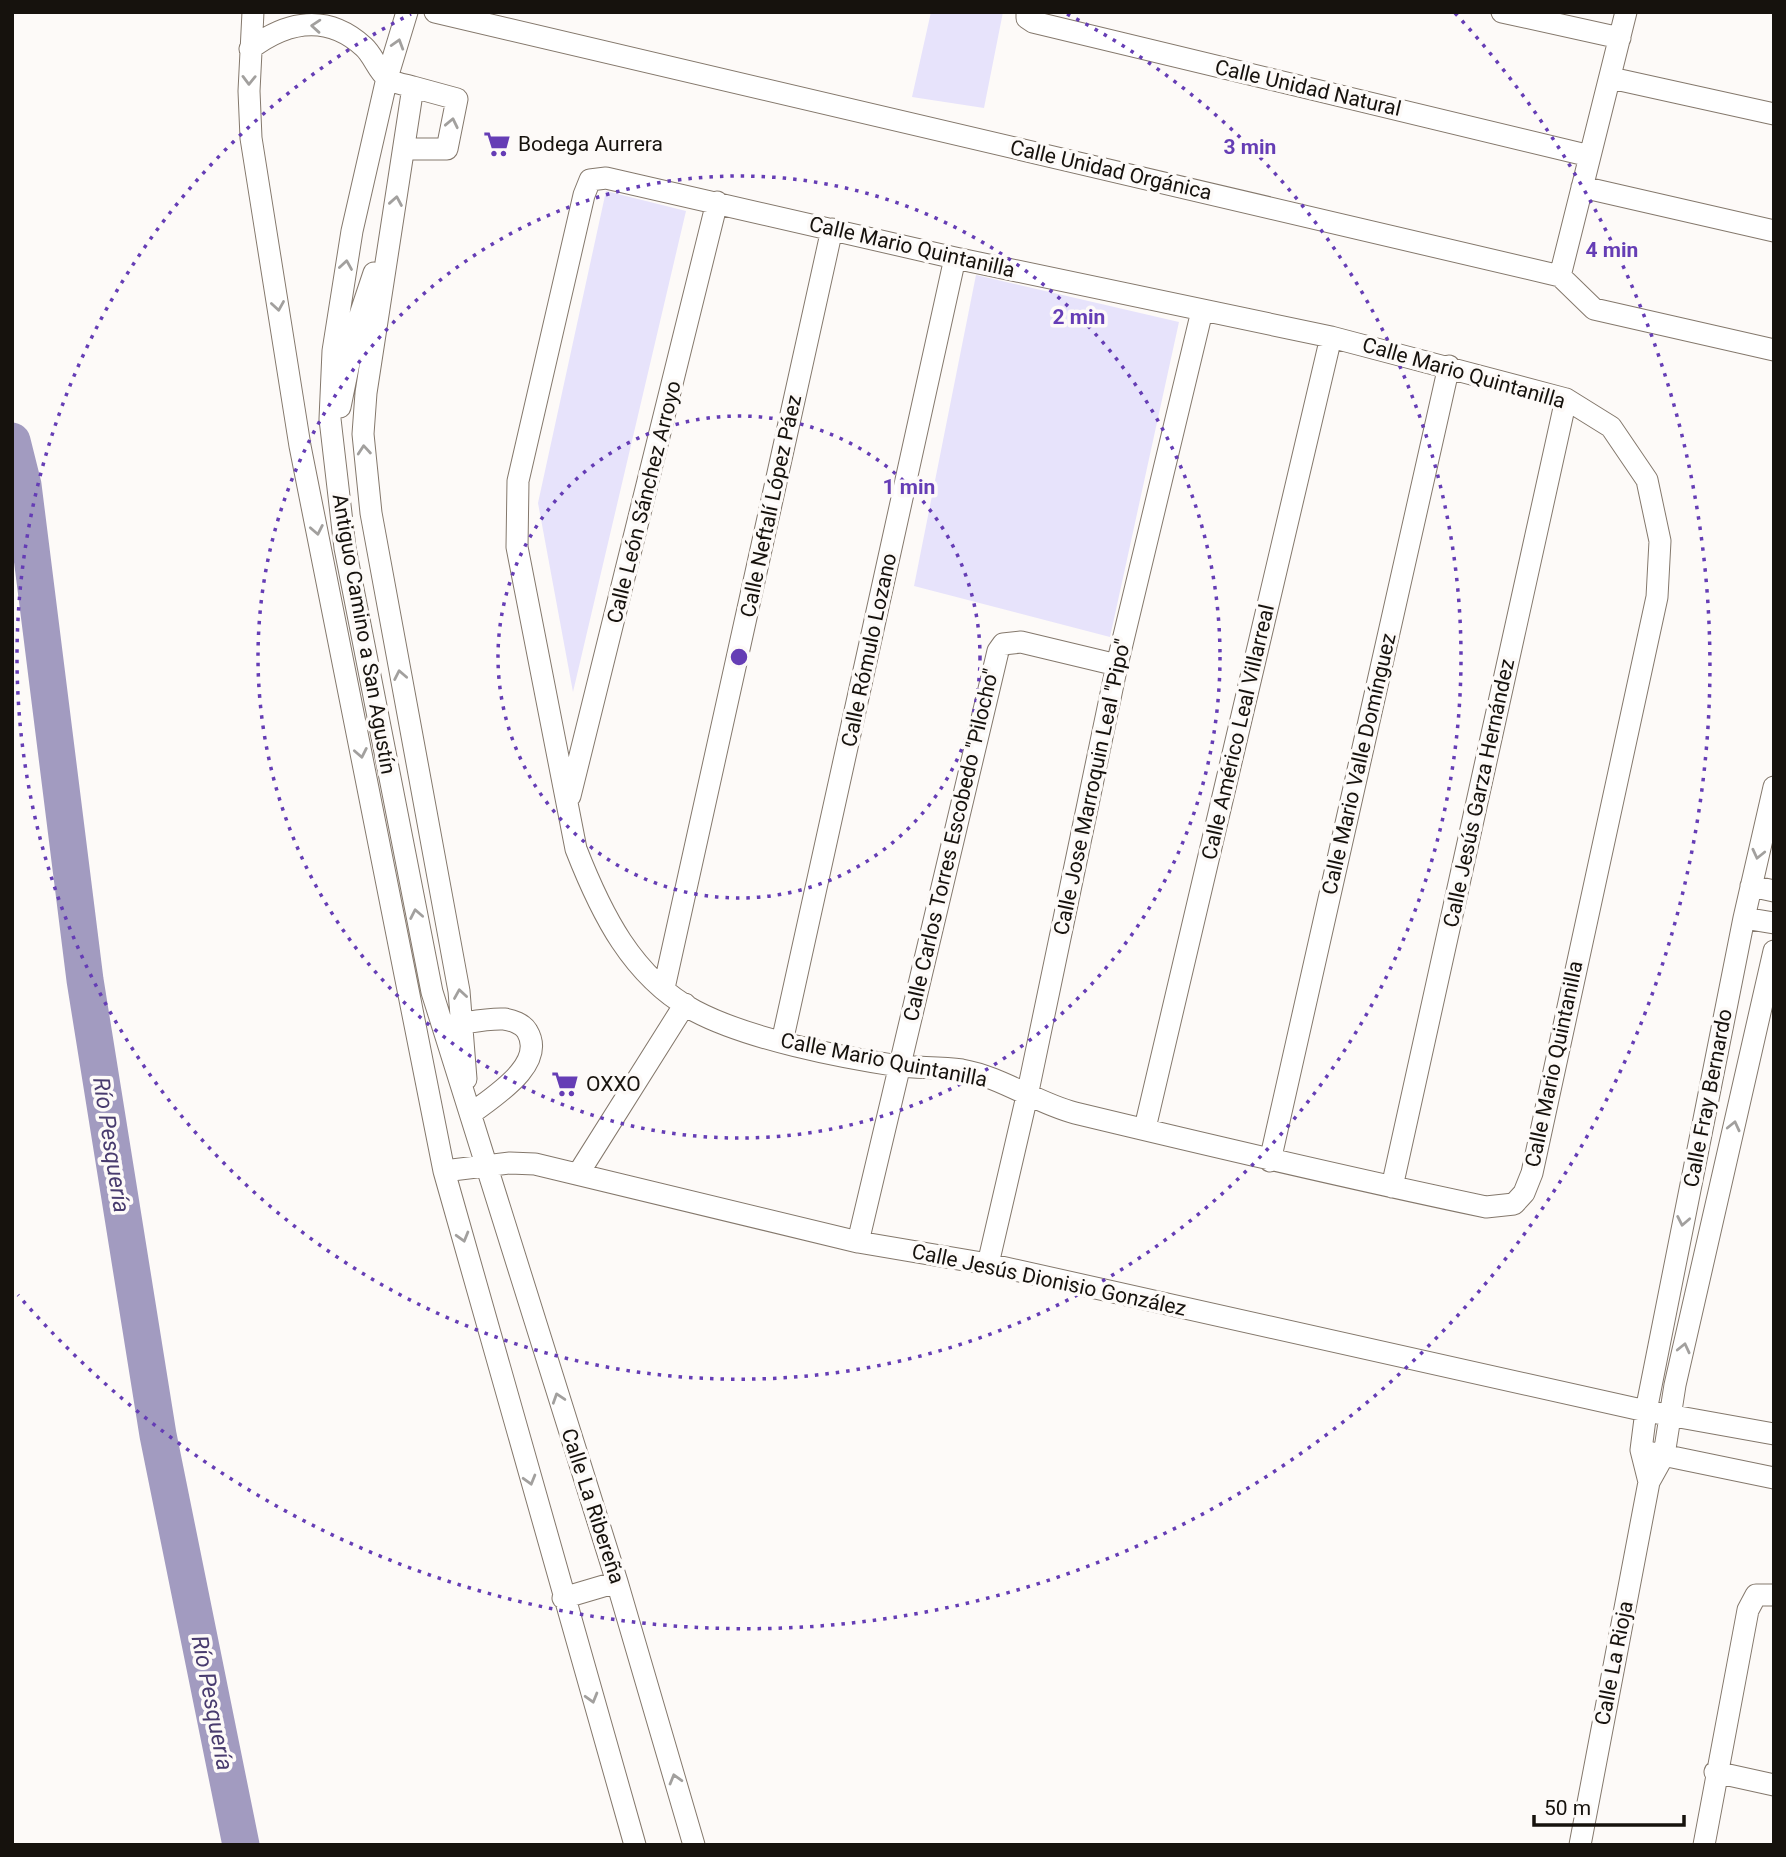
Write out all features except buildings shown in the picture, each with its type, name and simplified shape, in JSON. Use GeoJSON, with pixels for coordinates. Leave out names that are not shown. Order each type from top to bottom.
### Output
{"type":"FeatureCollection","features":[{"type":"Feature","properties":{"kind":"street","name":"Antiguo Camino a San Agustín"},"geometry":{"type":"LineString","coordinates":[[253,12],[250,49],[251,138],[300,446],[444,1171]]}},
{"type":"Feature","properties":{"kind":"street","name":"Antiguo Camino a San Agustín"},"geometry":{"type":"LineString","coordinates":[[407,12],[387,78],[352,231],[329,388],[333,454],[345,548],[432,992],[472,1113],[485,1168]]}},
{"type":"Feature","properties":{"kind":"street","name":"Calle Unidad Orgánica"},"geometry":{"type":"LineString","coordinates":[[435,12],[1560,276]]}},
{"type":"Feature","properties":{"kind":"street"},"geometry":{"type":"LineString","coordinates":[[1502,12],[1620,38]]}},
{"type":"Feature","properties":{"kind":"street"},"geometry":{"type":"LineString","coordinates":[[1626,12],[1560,276],[1594,309],[1774,350]]}},
{"type":"Feature","properties":{"kind":"street","name":"Calle Unidad Natural"},"geometry":{"type":"LineString","coordinates":[[1027,15],[1047,26],[1590,156]]}},
{"type":"Feature","properties":{"kind":"street"},"geometry":{"type":"LineString","coordinates":[[250,49],[287,27],[328,26],[348,34],[366,48],[387,78],[457,99],[447,149],[405,149]]}},
{"type":"Feature","properties":{"kind":"street"},"geometry":{"type":"LineString","coordinates":[[1611,78],[1774,114]]}},
{"type":"Feature","properties":{"kind":"street"},"geometry":{"type":"LineString","coordinates":[[413,87],[366,393],[363,434],[379,566],[464,1023],[468,1070],[463,1086]]}},
{"type":"Feature","properties":{"kind":"street","name":"Calle Mario Quintanilla"},"geometry":{"type":"LineString","coordinates":[[599,178],[832,229],[955,258],[1331,337],[1449,366],[1566,399],[1611,427],[1647,480],[1660,541],[1657,597],[1532,1173],[1524,1193],[1514,1205],[1498,1207],[1270,1161],[1051,1106],[1002,1083],[963,1070],[899,1066],[782,1042],[734,1028],[685,1004],[664,988],[633,959],[614,932],[594,894],[576,849],[569,802],[517,547],[518,481],[584,195],[590,180],[599,178]]}},
{"type":"Feature","properties":{"kind":"street"},"geometry":{"type":"LineString","coordinates":[[1582,187],[1774,231]]}},
{"type":"Feature","properties":{"kind":"street","name":"Calle León Sánchez Arroyo"},"geometry":{"type":"LineString","coordinates":[[569,802],[718,202]]}},
{"type":"Feature","properties":{"kind":"street","name":"Calle Neftalí López Páez"},"geometry":{"type":"LineString","coordinates":[[664,988],[832,229]]}},
{"type":"Feature","properties":{"kind":"street"},"geometry":{"type":"LineString","coordinates":[[333,454],[357,324],[372,279],[390,239]]}},
{"type":"Feature","properties":{"kind":"street","name":"Calle Rómulo Lozano"},"geometry":{"type":"LineString","coordinates":[[782,1042],[955,258]]}},
{"type":"Feature","properties":{"kind":"street","name":"Calle Jose Marroquin Leal \"Pipo\""},"geometry":{"type":"LineString","coordinates":[[989,1264],[1117,665],[1202,311]]}},
{"type":"Feature","properties":{"kind":"street","name":"Calle Américo Leal Villarreal"},"geometry":{"type":"LineString","coordinates":[[1145,1128],[1331,337]]}},
{"type":"Feature","properties":{"kind":"street","name":"Calle Mario Valle Domínguez"},"geometry":{"type":"LineString","coordinates":[[1270,1161],[1449,366]]}},
{"type":"Feature","properties":{"kind":"street","name":"Calle Jesús Garza Hernández"},"geometry":{"type":"LineString","coordinates":[[1392,1187],[1566,399]]}},
{"type":"Feature","properties":{"kind":"street","name":"Calle Carlos Torres Escobedo \"Pilocho\""},"geometry":{"type":"LineString","coordinates":[[858,1242],[998,651],[1003,644],[1021,642],[1117,665]]}},
{"type":"Feature","properties":{"kind":"street"},"geometry":{"type":"LineString","coordinates":[[391,779],[426,810]]}},
{"type":"Feature","properties":{"kind":"street","name":"Calle Fray Bernardo"},"geometry":{"type":"LineString","coordinates":[[1656,1412],[1744,918],[1774,787]]}},
{"type":"Feature","properties":{"kind":"street"},"geometry":{"type":"LineString","coordinates":[[1751,886],[1774,891]]}},
{"type":"Feature","properties":{"kind":"street"},"geometry":{"type":"LineString","coordinates":[[1744,918],[1774,923]]}},
{"type":"Feature","properties":{"kind":"street","name":"Calle Fray Bernardo"},"geometry":{"type":"LineString","coordinates":[[1656,1412],[1774,951]]}},
{"type":"Feature","properties":{"kind":"street"},"geometry":{"type":"LineString","coordinates":[[578,1174],[685,1004]]}},
{"type":"Feature","properties":{"kind":"street"},"geometry":{"type":"LineString","coordinates":[[442,1026],[505,1019],[524,1026],[532,1040],[530,1058],[507,1087],[472,1113]]}},
{"type":"Feature","properties":{"kind":"street","name":"Calle Jesús Dionisio González"},"geometry":{"type":"LineString","coordinates":[[444,1171],[510,1163],[535,1164],[858,1242],[989,1264],[1656,1412],[1774,1434]]}},
{"type":"Feature","properties":{"kind":"street","name":"Calle La Ribereña"},"geometry":{"type":"LineString","coordinates":[[485,1168],[617,1582],[694,1845]]}},
{"type":"Feature","properties":{"kind":"street"},"geometry":{"type":"LineString","coordinates":[[444,1171],[635,1845]]}},
{"type":"Feature","properties":{"kind":"street","name":"Calle La Rioja"},"geometry":{"type":"LineString","coordinates":[[1649,1482],[1640,1450],[1656,1412]]}},
{"type":"Feature","properties":{"kind":"street","name":"Calle La Rioja"},"geometry":{"type":"LineString","coordinates":[[1580,1845],[1649,1482],[1664,1455],[1656,1412]]}},
{"type":"Feature","properties":{"kind":"street"},"geometry":{"type":"LineString","coordinates":[[1640,1450],[1774,1478]]}},
{"type":"Feature","properties":{"kind":"street"},"geometry":{"type":"LineString","coordinates":[[563,1598],[617,1582]]}},
{"type":"Feature","properties":{"kind":"street"},"geometry":{"type":"LineString","coordinates":[[1704,1845],[1715,1772],[1748,1610],[1756,1595],[1774,1595]]}},
{"type":"Feature","properties":{"kind":"street"},"geometry":{"type":"LineString","coordinates":[[1715,1772],[1774,1785]]}},
{"type":"Feature","properties":{"kind":"shaded area"},"geometry":{"type":"Polygon","coordinates":[[[931,12],[1003,12],[984,108],[912,97],[931,12]]]}},
{"type":"Feature","properties":{"kind":"shaded area"},"geometry":{"type":"Polygon","coordinates":[[[606,191],[686,211],[573,692],[538,503],[606,191]]]}},
{"type":"Feature","properties":{"kind":"shaded area"},"geometry":{"type":"Polygon","coordinates":[[[976,275],[1179,322],[1110,637],[914,586],[976,275]]]}},
{"type":"Feature","properties":{"kind":"waterway","name":"Río Pesquería"},"geometry":{"type":"LineString","coordinates":[[12,441],[23,485],[85,980],[158,1435],[241,1845]]}},
{"type":"Feature","properties":{"kind":"place","name":"Bodega Aurrera"},"geometry":{"type":"Point","coordinates":[497,144]}},
{"type":"Feature","properties":{"kind":"place","name":"OXXO"},"geometry":{"type":"Point","coordinates":[565,1084]}}]}
